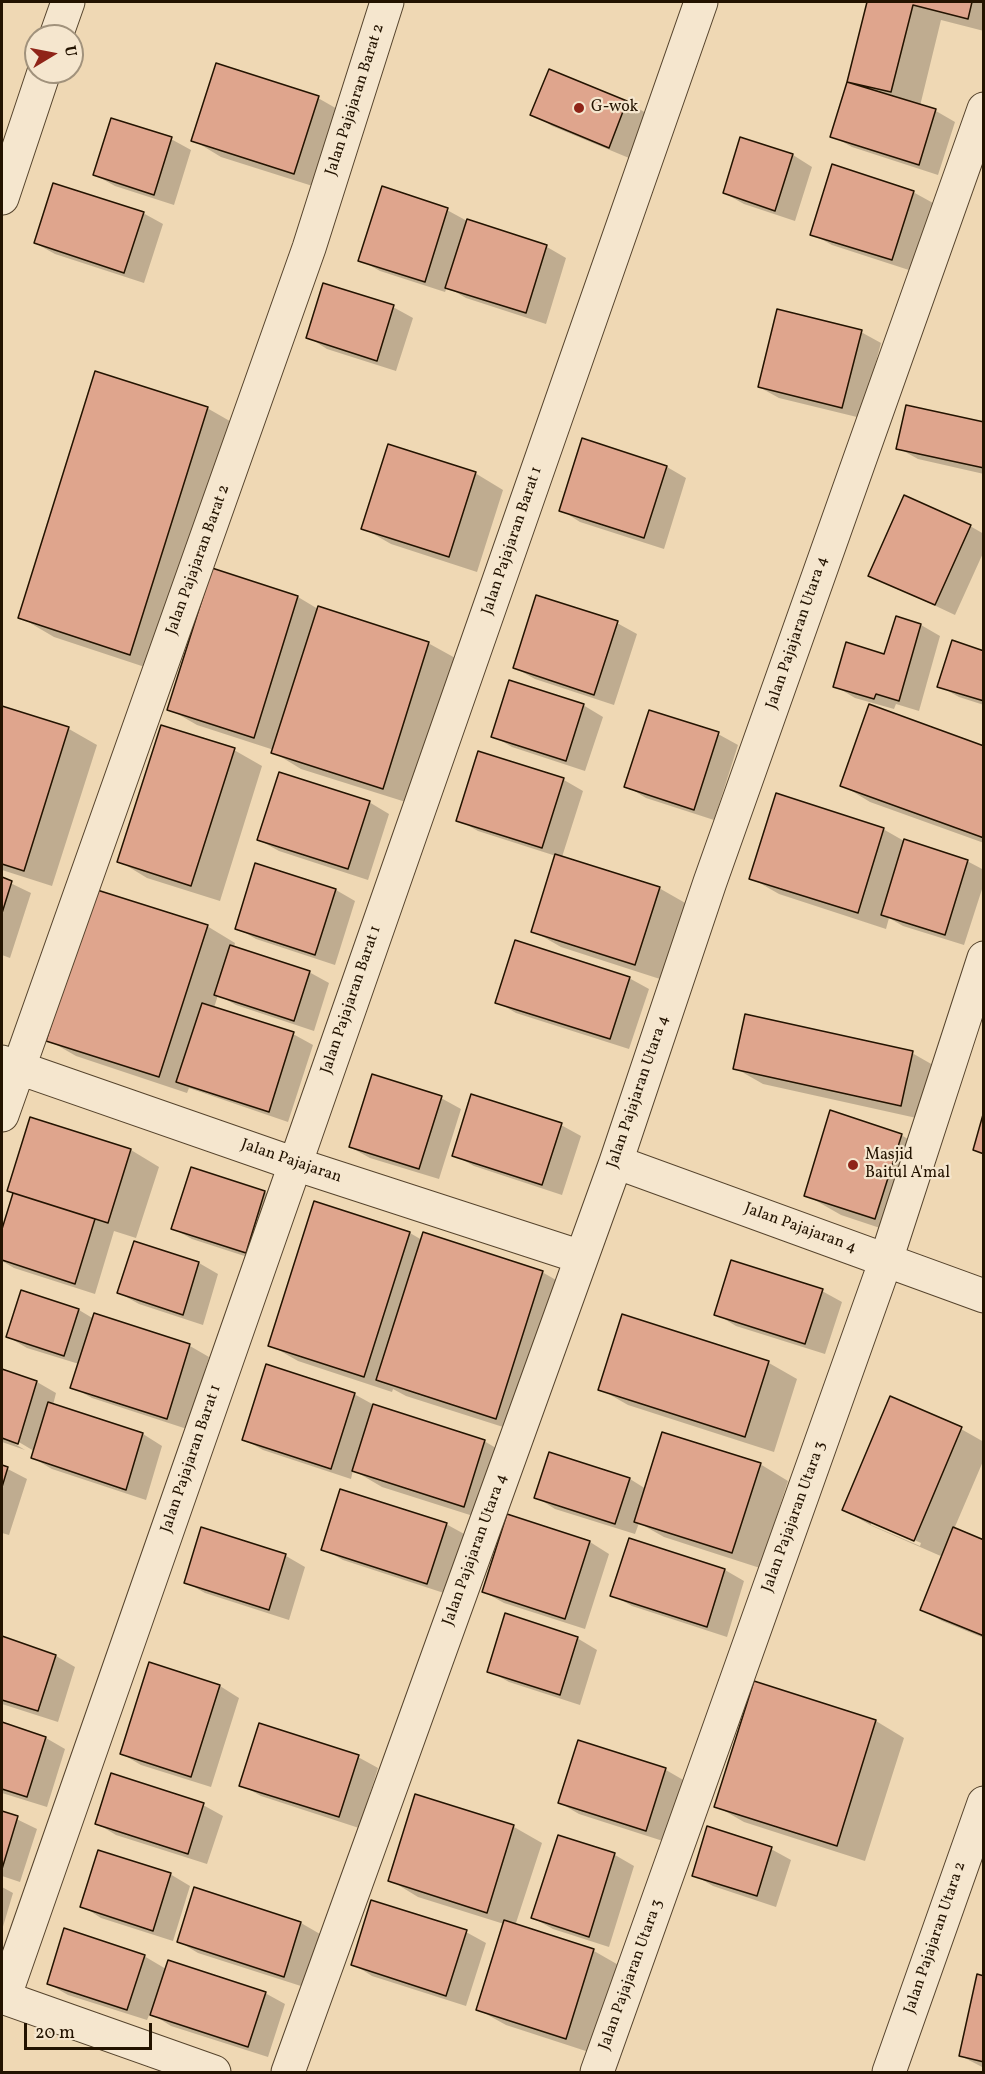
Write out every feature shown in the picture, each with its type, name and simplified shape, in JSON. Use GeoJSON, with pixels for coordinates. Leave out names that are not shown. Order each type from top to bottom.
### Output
{"type":"FeatureCollection","features":[{"type":"Feature","properties":{"kind":"street"},"geometry":{"type":"LineString","coordinates":[[60,24],[68,2]]}},
{"type":"Feature","properties":{"kind":"street","name":"Jalan Pajajaran Barat 2"},"geometry":{"type":"LineString","coordinates":[[2,1115],[10,1065],[305,259],[387,2]]}},
{"type":"Feature","properties":{"kind":"street","name":"Jalan Pajajaran Barat 1"},"geometry":{"type":"LineString","coordinates":[[3,1998],[701,2]]}},
{"type":"Feature","properties":{"kind":"street"},"geometry":{"type":"LineString","coordinates":[[2,198],[40,84]]}},
{"type":"Feature","properties":{"kind":"street","name":"Jalan Pajajaran Utara 4"},"geometry":{"type":"LineString","coordinates":[[289,2072],[615,1162],[710,882],[972,173],[984,109]]}},
{"type":"Feature","properties":{"kind":"street","name":"Jalan Pajajaran Utara 3"},"geometry":{"type":"LineString","coordinates":[[597,2073],[886,1260],[984,958]]}},
{"type":"Feature","properties":{"kind":"street","name":"Jalan Pajajaran"},"geometry":{"type":"LineString","coordinates":[[10,1065],[295,1164],[581,1257]]}},
{"type":"Feature","properties":{"kind":"street","name":"Jalan Pajajaran 4"},"geometry":{"type":"LineString","coordinates":[[615,1162],[984,1296]]}},
{"type":"Feature","properties":{"kind":"street","name":"Jalan Pajajaran Utara 2"},"geometry":{"type":"LineString","coordinates":[[890,2073],[984,1803]]}},
{"type":"Feature","properties":{"kind":"street"},"geometry":{"type":"LineString","coordinates":[[3,1998],[214,2073]]}},
{"type":"Feature","properties":{"kind":"building"},"geometry":{"type":"Polygon","coordinates":[[[867,2],[972,2],[968,19],[913,5],[891,92],[847,82],[867,2]]]}},
{"type":"Feature","properties":{"kind":"building"},"geometry":{"type":"Polygon","coordinates":[[[216,63],[319,96],[294,174],[191,141],[216,63]]]}},
{"type":"Feature","properties":{"kind":"building","name":"G-wok"},"geometry":{"type":"Polygon","coordinates":[[[549,69],[627,101],[609,148],[530,115],[549,69]]]}},
{"type":"Feature","properties":{"kind":"building"},"geometry":{"type":"Polygon","coordinates":[[[847,82],[936,109],[919,165],[830,137],[847,82]]]}},
{"type":"Feature","properties":{"kind":"building"},"geometry":{"type":"Polygon","coordinates":[[[111,118],[172,137],[154,195],[93,175],[111,118]]]}},
{"type":"Feature","properties":{"kind":"building"},"geometry":{"type":"Polygon","coordinates":[[[740,137],[793,154],[775,211],[723,193],[740,137]]]}},
{"type":"Feature","properties":{"kind":"building"},"geometry":{"type":"Polygon","coordinates":[[[832,164],[914,191],[892,260],[810,235],[832,164]]]}},
{"type":"Feature","properties":{"kind":"building"},"geometry":{"type":"Polygon","coordinates":[[[53,183],[144,212],[124,273],[34,243],[53,183]]]}},
{"type":"Feature","properties":{"kind":"building"},"geometry":{"type":"Polygon","coordinates":[[[382,186],[448,208],[425,282],[358,261],[382,186]]]}},
{"type":"Feature","properties":{"kind":"building"},"geometry":{"type":"Polygon","coordinates":[[[467,219],[547,245],[526,313],[445,288],[467,219]]]}},
{"type":"Feature","properties":{"kind":"building"},"geometry":{"type":"Polygon","coordinates":[[[323,283],[394,305],[377,361],[306,338],[323,283]]]}},
{"type":"Feature","properties":{"kind":"building"},"geometry":{"type":"Polygon","coordinates":[[[777,309],[862,330],[842,408],[758,387],[777,309]]]}},
{"type":"Feature","properties":{"kind":"building"},"geometry":{"type":"Polygon","coordinates":[[[95,371],[208,407],[130,655],[18,618],[95,371]]]}},
{"type":"Feature","properties":{"kind":"building"},"geometry":{"type":"Polygon","coordinates":[[[906,405],[984,422],[984,468],[896,449],[906,405]]]}},
{"type":"Feature","properties":{"kind":"building"},"geometry":{"type":"Polygon","coordinates":[[[582,438],[667,466],[644,538],[559,511],[582,438]]]}},
{"type":"Feature","properties":{"kind":"building"},"geometry":{"type":"Polygon","coordinates":[[[388,444],[476,472],[449,557],[361,529],[388,444]]]}},
{"type":"Feature","properties":{"kind":"building"},"geometry":{"type":"Polygon","coordinates":[[[904,495],[971,525],[935,605],[868,576],[904,495]]]}},
{"type":"Feature","properties":{"kind":"building"},"geometry":{"type":"Polygon","coordinates":[[[212,568],[298,596],[254,738],[167,710],[212,568]]]}},
{"type":"Feature","properties":{"kind":"building"},"geometry":{"type":"Polygon","coordinates":[[[536,595],[618,621],[594,695],[513,668],[536,595]]]}},
{"type":"Feature","properties":{"kind":"building"},"geometry":{"type":"Polygon","coordinates":[[[318,606],[429,642],[383,789],[271,753],[318,606]]]}},
{"type":"Feature","properties":{"kind":"building"},"geometry":{"type":"Polygon","coordinates":[[[896,616],[921,624],[899,701],[876,694],[874,699],[833,687],[846,642],[884,654],[896,616]]]}},
{"type":"Feature","properties":{"kind":"building"},"geometry":{"type":"Polygon","coordinates":[[[952,640],[984,651],[984,701],[937,687],[952,640]]]}},
{"type":"Feature","properties":{"kind":"building"},"geometry":{"type":"Polygon","coordinates":[[[509,680],[584,704],[566,761],[491,737],[509,680]]]}},
{"type":"Feature","properties":{"kind":"building"},"geometry":{"type":"Polygon","coordinates":[[[869,704],[984,746],[984,838],[840,786],[869,704]]]}},
{"type":"Feature","properties":{"kind":"building"},"geometry":{"type":"Polygon","coordinates":[[[2,706],[69,727],[24,871],[2,864],[2,706]]]}},
{"type":"Feature","properties":{"kind":"building"},"geometry":{"type":"Polygon","coordinates":[[[649,710],[719,732],[694,810],[624,787],[649,710]]]}},
{"type":"Feature","properties":{"kind":"building"},"geometry":{"type":"Polygon","coordinates":[[[161,725],[235,748],[191,886],[117,862],[161,725]]]}},
{"type":"Feature","properties":{"kind":"building"},"geometry":{"type":"Polygon","coordinates":[[[478,751],[564,778],[542,848],[456,821],[478,751]]]}},
{"type":"Feature","properties":{"kind":"building"},"geometry":{"type":"Polygon","coordinates":[[[279,772],[370,801],[348,869],[257,840],[279,772]]]}},
{"type":"Feature","properties":{"kind":"building"},"geometry":{"type":"Polygon","coordinates":[[[776,793],[884,828],[858,913],[749,879],[776,793]]]}},
{"type":"Feature","properties":{"kind":"building"},"geometry":{"type":"Polygon","coordinates":[[[904,839],[968,860],[945,935],[881,915],[904,839]]]}},
{"type":"Feature","properties":{"kind":"building"},"geometry":{"type":"Polygon","coordinates":[[[555,854],[660,887],[635,965],[531,932],[555,854]]]}},
{"type":"Feature","properties":{"kind":"building"},"geometry":{"type":"Polygon","coordinates":[[[255,863],[336,889],[315,955],[235,929],[255,863]]]}},
{"type":"Feature","properties":{"kind":"building"},"geometry":{"type":"Polygon","coordinates":[[[2,877],[12,881],[2,913],[2,877]]]}},
{"type":"Feature","properties":{"kind":"building"},"geometry":{"type":"Polygon","coordinates":[[[94,889],[208,925],[159,1077],[46,1041],[94,889]]]}},
{"type":"Feature","properties":{"kind":"building"},"geometry":{"type":"Polygon","coordinates":[[[515,940],[630,977],[610,1039],[495,1003],[515,940]]]}},
{"type":"Feature","properties":{"kind":"building"},"geometry":{"type":"Polygon","coordinates":[[[230,945],[310,971],[294,1021],[214,995],[230,945]]]}},
{"type":"Feature","properties":{"kind":"building"},"geometry":{"type":"Polygon","coordinates":[[[202,1003],[294,1032],[269,1112],[176,1082],[202,1003]]]}},
{"type":"Feature","properties":{"kind":"building"},"geometry":{"type":"Polygon","coordinates":[[[745,1014],[913,1051],[901,1106],[733,1069],[745,1014]]]}},
{"type":"Feature","properties":{"kind":"building"},"geometry":{"type":"Polygon","coordinates":[[[372,1074],[442,1096],[419,1169],[349,1147],[372,1074]]]}},
{"type":"Feature","properties":{"kind":"building"},"geometry":{"type":"Polygon","coordinates":[[[471,1094],[562,1123],[542,1185],[452,1156],[471,1094]]]}},
{"type":"Feature","properties":{"kind":"building","name":"Masjid Baitul A'mal"},"geometry":{"type":"Polygon","coordinates":[[[830,1110],[902,1134],[875,1219],[804,1196],[830,1110]]]}},
{"type":"Feature","properties":{"kind":"building"},"geometry":{"type":"Polygon","coordinates":[[[984,1111],[984,1154],[973,1150],[984,1111]]]}},
{"type":"Feature","properties":{"kind":"building"},"geometry":{"type":"Polygon","coordinates":[[[30,1117],[131,1149],[108,1223],[7,1191],[30,1117]]]}},
{"type":"Feature","properties":{"kind":"building"},"geometry":{"type":"Polygon","coordinates":[[[191,1167],[265,1191],[246,1253],[171,1229],[191,1167]]]}},
{"type":"Feature","properties":{"kind":"building"},"geometry":{"type":"Polygon","coordinates":[[[13,1193],[95,1219],[75,1284],[2,1260],[2,1229],[13,1193]]]}},
{"type":"Feature","properties":{"kind":"building"},"geometry":{"type":"Polygon","coordinates":[[[314,1201],[410,1232],[364,1377],[268,1346],[314,1201]]]}},
{"type":"Feature","properties":{"kind":"building"},"geometry":{"type":"Polygon","coordinates":[[[423,1232],[543,1271],[496,1419],[376,1380],[423,1232]]]}},
{"type":"Feature","properties":{"kind":"building"},"geometry":{"type":"Polygon","coordinates":[[[134,1241],[199,1262],[183,1315],[117,1293],[134,1241]]]}},
{"type":"Feature","properties":{"kind":"building"},"geometry":{"type":"Polygon","coordinates":[[[731,1260],[823,1289],[805,1344],[714,1315],[731,1260]]]}},
{"type":"Feature","properties":{"kind":"building"},"geometry":{"type":"Polygon","coordinates":[[[21,1290],[79,1309],[64,1356],[6,1337],[21,1290]]]}},
{"type":"Feature","properties":{"kind":"building"},"geometry":{"type":"Polygon","coordinates":[[[94,1313],[190,1344],[167,1419],[70,1388],[94,1313]]]}},
{"type":"Feature","properties":{"kind":"building"},"geometry":{"type":"Polygon","coordinates":[[[622,1314],[769,1361],[745,1437],[598,1390],[622,1314]]]}},
{"type":"Feature","properties":{"kind":"building"},"geometry":{"type":"Polygon","coordinates":[[[266,1364],[355,1393],[331,1469],[242,1440],[266,1364]]]}},
{"type":"Feature","properties":{"kind":"building"},"geometry":{"type":"Polygon","coordinates":[[[2,1369],[37,1381],[18,1444],[2,1438],[2,1369]]]}},
{"type":"Feature","properties":{"kind":"building"},"geometry":{"type":"Polygon","coordinates":[[[890,1396],[962,1427],[914,1541],[842,1510],[890,1396]]]}},
{"type":"Feature","properties":{"kind":"building"},"geometry":{"type":"Polygon","coordinates":[[[48,1402],[143,1433],[126,1490],[31,1458],[48,1402]]]}},
{"type":"Feature","properties":{"kind":"building"},"geometry":{"type":"Polygon","coordinates":[[[373,1404],[485,1440],[464,1507],[352,1471],[373,1404]]]}},
{"type":"Feature","properties":{"kind":"building"},"geometry":{"type":"Polygon","coordinates":[[[662,1432],[761,1463],[732,1553],[634,1522],[662,1432]]]}},
{"type":"Feature","properties":{"kind":"building"},"geometry":{"type":"Polygon","coordinates":[[[549,1452],[630,1478],[615,1524],[534,1498],[549,1452]]]}},
{"type":"Feature","properties":{"kind":"building"},"geometry":{"type":"Polygon","coordinates":[[[2,1465],[8,1467],[2,1487],[2,1465]]]}},
{"type":"Feature","properties":{"kind":"building"},"geometry":{"type":"Polygon","coordinates":[[[340,1489],[447,1523],[427,1584],[321,1550],[340,1489]]]}},
{"type":"Feature","properties":{"kind":"building"},"geometry":{"type":"Polygon","coordinates":[[[507,1514],[590,1541],[565,1619],[482,1592],[507,1514]]]}},
{"type":"Feature","properties":{"kind":"building"},"geometry":{"type":"Polygon","coordinates":[[[201,1527],[286,1554],[269,1610],[184,1583],[201,1527]]]}},
{"type":"Feature","properties":{"kind":"building"},"geometry":{"type":"Polygon","coordinates":[[[953,1527],[984,1540],[984,1636],[920,1610],[953,1527]]]}},
{"type":"Feature","properties":{"kind":"building"},"geometry":{"type":"Polygon","coordinates":[[[629,1538],[725,1569],[707,1627],[610,1596],[629,1538]]]}},
{"type":"Feature","properties":{"kind":"building"},"geometry":{"type":"Polygon","coordinates":[[[505,1613],[578,1637],[560,1695],[487,1672],[505,1613]]]}},
{"type":"Feature","properties":{"kind":"building"},"geometry":{"type":"Polygon","coordinates":[[[2,1636],[56,1655],[38,1711],[2,1700],[2,1636]]]}},
{"type":"Feature","properties":{"kind":"building"},"geometry":{"type":"Polygon","coordinates":[[[149,1662],[220,1685],[191,1777],[120,1754],[149,1662]]]}},
{"type":"Feature","properties":{"kind":"building"},"geometry":{"type":"Polygon","coordinates":[[[754,1681],[876,1720],[837,1846],[714,1807],[754,1681]]]}},
{"type":"Feature","properties":{"kind":"building"},"geometry":{"type":"Polygon","coordinates":[[[2,1722],[46,1737],[27,1797],[2,1789],[2,1722]]]}},
{"type":"Feature","properties":{"kind":"building"},"geometry":{"type":"Polygon","coordinates":[[[259,1723],[359,1755],[339,1817],[239,1786],[259,1723]]]}},
{"type":"Feature","properties":{"kind":"building"},"geometry":{"type":"Polygon","coordinates":[[[578,1740],[666,1768],[646,1831],[558,1803],[578,1740]]]}},
{"type":"Feature","properties":{"kind":"building"},"geometry":{"type":"Polygon","coordinates":[[[111,1773],[204,1803],[188,1854],[95,1824],[111,1773]]]}},
{"type":"Feature","properties":{"kind":"building"},"geometry":{"type":"Polygon","coordinates":[[[415,1794],[514,1825],[487,1913],[388,1881],[415,1794]]]}},
{"type":"Feature","properties":{"kind":"building"},"geometry":{"type":"Polygon","coordinates":[[[2,1811],[18,1816],[2,1869],[2,1811]]]}},
{"type":"Feature","properties":{"kind":"building"},"geometry":{"type":"Polygon","coordinates":[[[707,1826],[772,1847],[757,1896],[692,1876],[707,1826]]]}},
{"type":"Feature","properties":{"kind":"building"},"geometry":{"type":"Polygon","coordinates":[[[558,1835],[615,1853],[589,1937],[531,1918],[558,1835]]]}},
{"type":"Feature","properties":{"kind":"building"},"geometry":{"type":"Polygon","coordinates":[[[98,1850],[171,1873],[153,1931],[80,1907],[98,1850]]]}},
{"type":"Feature","properties":{"kind":"building"},"geometry":{"type":"Polygon","coordinates":[[[194,1887],[301,1922],[284,1977],[177,1942],[194,1887]]]}},
{"type":"Feature","properties":{"kind":"building"},"geometry":{"type":"Polygon","coordinates":[[[371,1900],[467,1930],[446,1996],[351,1965],[371,1900]]]}},
{"type":"Feature","properties":{"kind":"building"},"geometry":{"type":"Polygon","coordinates":[[[504,1920],[594,1949],[566,2039],[476,2010],[504,1920]]]}},
{"type":"Feature","properties":{"kind":"building"},"geometry":{"type":"Polygon","coordinates":[[[64,1928],[145,1955],[127,2010],[47,1984],[64,1928]]]}},
{"type":"Feature","properties":{"kind":"building"},"geometry":{"type":"Polygon","coordinates":[[[168,1960],[266,1992],[248,2047],[150,2015],[168,1960]]]}},
{"type":"Feature","properties":{"kind":"building"},"geometry":{"type":"Polygon","coordinates":[[[977,1974],[984,1976],[984,2062],[959,2056],[977,1974]]]}},
{"type":"Feature","properties":{"kind":"place","name":"G-wok"},"geometry":{"type":"Point","coordinates":[579,108]}},
{"type":"Feature","properties":{"kind":"place","name":"Masjid Baitul A'mal"},"geometry":{"type":"Point","coordinates":[853,1165]}}]}
